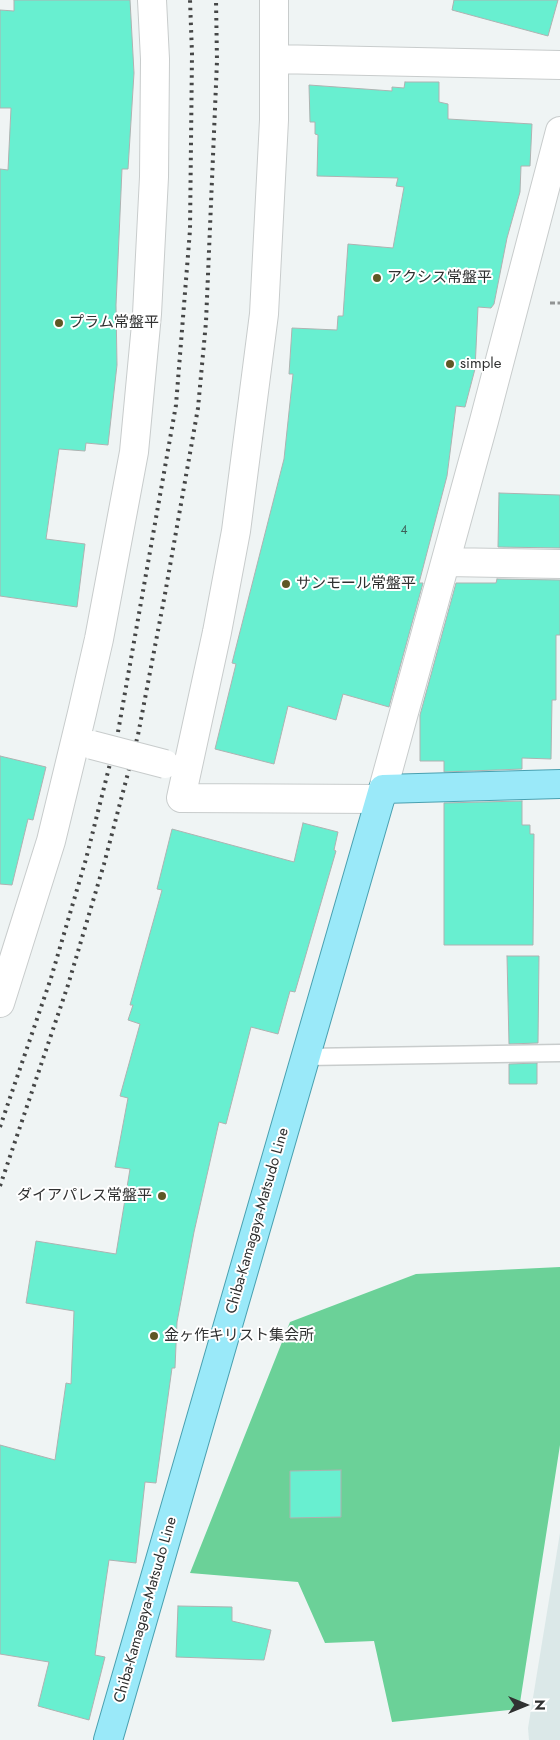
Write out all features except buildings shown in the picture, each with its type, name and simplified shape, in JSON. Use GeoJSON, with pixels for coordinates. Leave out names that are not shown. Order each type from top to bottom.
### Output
{"type":"FeatureCollection","features":[{"type":"Feature","properties":{"kind":"main road"},"geometry":{"type":"LineString","coordinates":[[382,794],[560,784]]}},
{"type":"Feature","properties":{"kind":"main road","name":"Chiba-Kamagaya-Matsudo Line"},"geometry":{"type":"LineString","coordinates":[[108,1740],[382,794]]}},
{"type":"Feature","properties":{"kind":"street"},"geometry":{"type":"LineString","coordinates":[[2,991],[51,841],[99,639],[134,452],[147,314],[154,177],[155,59],[152,0]]}},
{"type":"Feature","properties":{"kind":"street"},"geometry":{"type":"LineString","coordinates":[[274,0],[274,120],[264,314],[236,531],[217,632],[181,798],[382,794],[446,562],[560,131]]}},
{"type":"Feature","properties":{"kind":"street"},"geometry":{"type":"LineString","coordinates":[[274,59],[560,65]]}},
{"type":"Feature","properties":{"kind":"street"},"geometry":{"type":"LineString","coordinates":[[446,562],[560,564]]}},
{"type":"Feature","properties":{"kind":"street"},"geometry":{"type":"LineString","coordinates":[[92,745],[165,764]]}},
{"type":"Feature","properties":{"kind":"lane"},"geometry":{"type":"LineString","coordinates":[[306,1057],[560,1054]]}},
{"type":"Feature","properties":{"kind":"shaded area"},"geometry":{"type":"Polygon","coordinates":[[[560,1533],[560,1740],[529,1740],[528,1728],[560,1533]]]}},
{"type":"Feature","properties":{"kind":"green space"},"geometry":{"type":"Polygon","coordinates":[[[560,1267],[560,1445],[519,1709],[392,1722],[374,1641],[325,1643],[298,1582],[190,1573],[290,1322],[416,1274],[560,1267]]]}},
{"type":"Feature","properties":{"kind":"railway"},"geometry":{"type":"LineString","coordinates":[[0,1127],[51,978],[86,859],[118,732],[176,405],[190,230],[192,54],[190,0]]}},
{"type":"Feature","properties":{"kind":"railway"},"geometry":{"type":"LineString","coordinates":[[0,1186],[68,985],[104,864],[138,735],[165,594],[198,408],[206,322],[217,61],[216,0]]}},
{"type":"Feature","properties":{"kind":"place","name":"アクシス常盤平"},"geometry":{"type":"Point","coordinates":[377,278]}},
{"type":"Feature","properties":{"kind":"place","name":"プラム常盤平"},"geometry":{"type":"Point","coordinates":[59,323]}},
{"type":"Feature","properties":{"kind":"place","name":"simple"},"geometry":{"type":"Point","coordinates":[450,364]}},
{"type":"Feature","properties":{"kind":"place","name":"サンモール常盤平"},"geometry":{"type":"Point","coordinates":[286,584]}},
{"type":"Feature","properties":{"kind":"place","name":"ダイアパレス常盤平"},"geometry":{"type":"Point","coordinates":[162,1196]}},
{"type":"Feature","properties":{"kind":"place","name":"金ヶ作キリスト集会所"},"geometry":{"type":"Point","coordinates":[154,1336]}}]}
